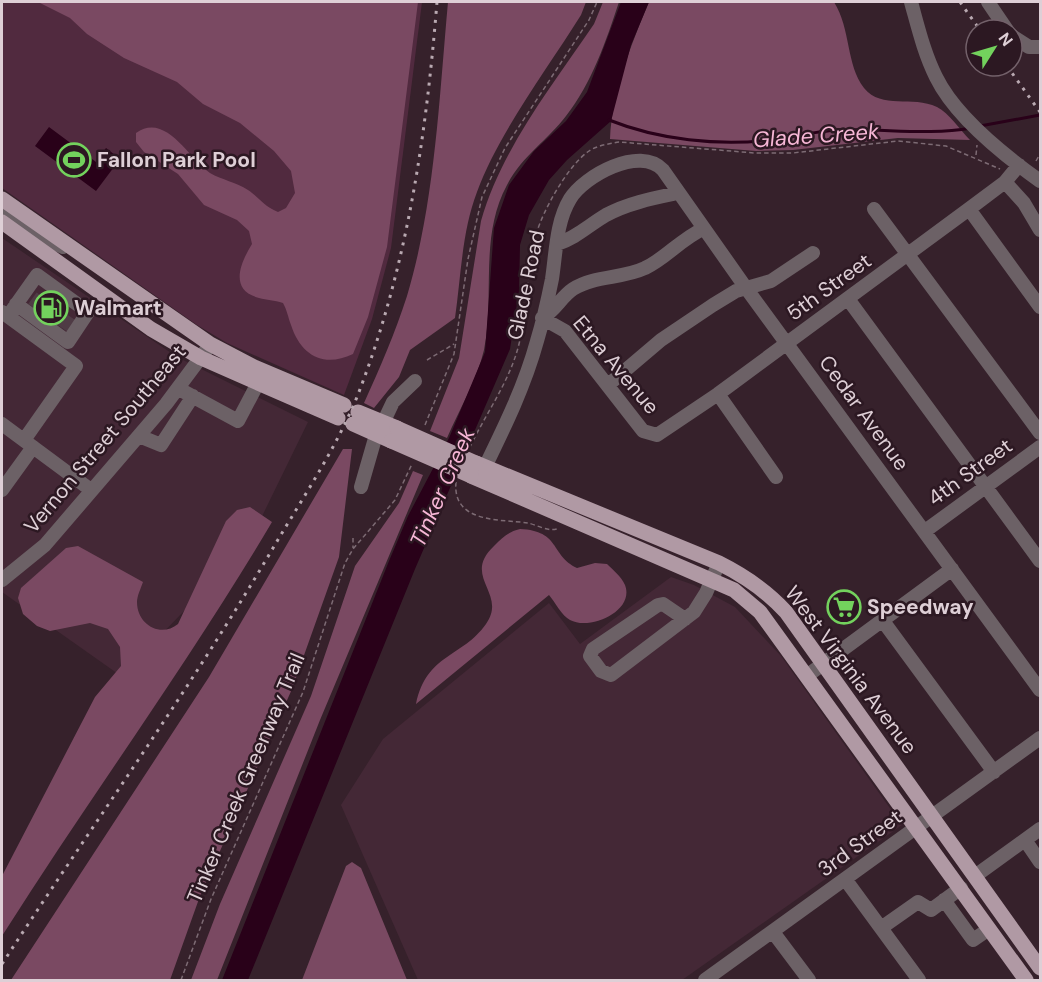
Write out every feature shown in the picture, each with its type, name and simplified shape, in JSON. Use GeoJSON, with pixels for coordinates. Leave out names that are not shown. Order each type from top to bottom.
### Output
{"type":"FeatureCollection","features":[{"type":"Feature","properties":{"kind":"main road"},"geometry":{"type":"LineString","coordinates":[[2,199],[210,344],[348,415]]}},
{"type":"Feature","properties":{"kind":"main road"},"geometry":{"type":"LineString","coordinates":[[2,222],[152,329],[201,358],[258,383],[348,415]]}},
{"type":"Feature","properties":{"kind":"main road","name":"West Virginia Avenue"},"geometry":{"type":"LineString","coordinates":[[348,415],[477,469],[719,563],[741,574],[772,597],[1041,968]]}},
{"type":"Feature","properties":{"kind":"main road","name":"West Virginia Avenue"},"geometry":{"type":"LineString","coordinates":[[477,469],[734,590],[760,612],[808,675],[1026,981]]}},
{"type":"Feature","properties":{"kind":"street"},"geometry":{"type":"LineString","coordinates":[[911,2],[936,78],[948,97],[979,137],[1041,181]]}},
{"type":"Feature","properties":{"kind":"street"},"geometry":{"type":"LineString","coordinates":[[988,2],[999,18]]}},
{"type":"Feature","properties":{"kind":"street"},"geometry":{"type":"LineString","coordinates":[[1024,44],[1041,46]]}},
{"type":"Feature","properties":{"kind":"street","name":"Glade Road"},"geometry":{"type":"LineString","coordinates":[[477,469],[515,403],[538,340],[564,210],[579,187],[604,170],[633,162],[654,163]]}},
{"type":"Feature","properties":{"kind":"street","name":"Cedar Avenue"},"geometry":{"type":"LineString","coordinates":[[654,163],[663,170],[703,229],[1041,690]]}},
{"type":"Feature","properties":{"kind":"street","name":"5th Street"},"geometry":{"type":"LineString","coordinates":[[657,435],[718,394],[908,255],[1005,182],[1019,165]]}},
{"type":"Feature","properties":{"kind":"street"},"geometry":{"type":"LineString","coordinates":[[1005,182],[1024,203],[1041,230]]}},
{"type":"Feature","properties":{"kind":"street"},"geometry":{"type":"LineString","coordinates":[[557,244],[568,240],[592,223],[620,209],[678,193]]}},
{"type":"Feature","properties":{"kind":"street"},"geometry":{"type":"LineString","coordinates":[[2,209],[42,238],[76,252]]}},
{"type":"Feature","properties":{"kind":"street"},"geometry":{"type":"LineString","coordinates":[[874,209],[1041,433]]}},
{"type":"Feature","properties":{"kind":"street"},"geometry":{"type":"LineString","coordinates":[[969,209],[1041,307]]}},
{"type":"Feature","properties":{"kind":"street"},"geometry":{"type":"LineString","coordinates":[[542,318],[572,290],[592,281],[644,269],[675,245],[703,229]]}},
{"type":"Feature","properties":{"kind":"street"},"geometry":{"type":"LineString","coordinates":[[608,386],[661,340],[736,291],[771,281],[813,253]]}},
{"type":"Feature","properties":{"kind":"street"},"geometry":{"type":"LineString","coordinates":[[37,275],[48,289],[75,309],[88,312],[68,342],[4,314],[16,304],[37,275]]}},
{"type":"Feature","properties":{"kind":"street"},"geometry":{"type":"LineString","coordinates":[[848,299],[1041,561]]}},
{"type":"Feature","properties":{"kind":"street"},"geometry":{"type":"LineString","coordinates":[[2,490],[74,370],[73,362],[59,337],[45,320],[16,304]]}},
{"type":"Feature","properties":{"kind":"street","name":"Etna Avenue"},"geometry":{"type":"LineString","coordinates":[[542,318],[565,331],[643,431],[657,435]]}},
{"type":"Feature","properties":{"kind":"street","name":"Vernon Street Southeast"},"geometry":{"type":"LineString","coordinates":[[2,580],[45,545],[179,388],[210,344]]}},
{"type":"Feature","properties":{"kind":"street"},"geometry":{"type":"LineString","coordinates":[[361,488],[387,432],[393,402],[415,381]]}},
{"type":"Feature","properties":{"kind":"street"},"geometry":{"type":"LineString","coordinates":[[179,388],[238,421],[258,383]]}},
{"type":"Feature","properties":{"kind":"street"},"geometry":{"type":"LineString","coordinates":[[718,394],[776,477]]}},
{"type":"Feature","properties":{"kind":"street"},"geometry":{"type":"LineString","coordinates":[[139,436],[161,445],[193,396]]}},
{"type":"Feature","properties":{"kind":"street"},"geometry":{"type":"LineString","coordinates":[[2,424],[91,490]]}},
{"type":"Feature","properties":{"kind":"street","name":"4th Street"},"geometry":{"type":"LineString","coordinates":[[925,531],[1041,447]]}},
{"type":"Feature","properties":{"kind":"street"},"geometry":{"type":"LineString","coordinates":[[685,619],[663,604],[658,604],[593,649],[590,656],[594,663],[610,675],[685,619],[699,606],[719,563]]}},
{"type":"Feature","properties":{"kind":"street"},"geometry":{"type":"LineString","coordinates":[[808,675],[952,569]]}},
{"type":"Feature","properties":{"kind":"street"},"geometry":{"type":"LineString","coordinates":[[884,621],[994,772]]}},
{"type":"Feature","properties":{"kind":"street","name":"3rd Street"},"geometry":{"type":"LineString","coordinates":[[705,981],[1041,738]]}},
{"type":"Feature","properties":{"kind":"street"},"geometry":{"type":"LineString","coordinates":[[975,876],[1041,829]]}},
{"type":"Feature","properties":{"kind":"street"},"geometry":{"type":"LineString","coordinates":[[1025,840],[1041,862]]}},
{"type":"Feature","properties":{"kind":"street"},"geometry":{"type":"LineString","coordinates":[[845,879],[919,981]]}},
{"type":"Feature","properties":{"kind":"street"},"geometry":{"type":"LineString","coordinates":[[881,928],[918,902],[931,910],[961,888]]}},
{"type":"Feature","properties":{"kind":"street"},"geometry":{"type":"LineString","coordinates":[[944,900],[973,940],[989,930]]}},
{"type":"Feature","properties":{"kind":"street"},"geometry":{"type":"LineString","coordinates":[[772,932],[808,981]]}},
{"type":"Feature","properties":{"kind":"path"},"geometry":{"type":"LineString","coordinates":[[424,429],[442,388],[456,343],[468,259],[482,197],[505,148],[589,20],[597,2]]}},
{"type":"Feature","properties":{"kind":"path"},"geometry":{"type":"LineString","coordinates":[[1034,164],[1041,154],[1041,135]]}},
{"type":"Feature","properties":{"kind":"path"},"geometry":{"type":"LineString","coordinates":[[976,157],[979,137]]}},
{"type":"Feature","properties":{"kind":"path"},"geometry":{"type":"LineString","coordinates":[[427,360],[456,343]]}},
{"type":"Feature","properties":{"kind":"path","name":"Tinker Creek Greenway Trail"},"geometry":{"type":"LineString","coordinates":[[181,981],[211,899],[303,692],[345,563],[353,549],[395,500],[411,465]]}},
{"type":"Feature","properties":{"kind":"path"},"geometry":{"type":"LineString","coordinates":[[353,538],[353,549]]}},
{"type":"Feature","properties":{"kind":"shaded area"},"geometry":{"type":"Polygon","coordinates":[[[2,2],[422,2],[391,248],[372,319],[344,395],[227,343],[197,325],[2,188],[2,2]]]}},
{"type":"Feature","properties":{"kind":"shaded area"},"geometry":{"type":"Polygon","coordinates":[[[38,2],[418,2],[387,247],[368,317],[353,354],[332,360],[315,356],[301,345],[295,336],[283,303],[259,298],[243,289],[240,275],[244,259],[252,244],[249,231],[237,220],[204,205],[178,174],[144,152],[136,142],[136,133],[147,128],[157,128],[167,132],[210,173],[243,187],[278,212],[286,208],[295,193],[291,171],[274,151],[240,123],[203,104],[177,82],[124,58],[87,34],[70,18],[38,2]]]}},
{"type":"Feature","properties":{"kind":"shaded area"},"geometry":{"type":"Polygon","coordinates":[[[448,2],[586,2],[581,15],[510,124],[486,170],[468,222],[455,318],[410,350],[399,377],[374,408],[364,403],[407,296],[424,224],[435,150],[448,2]]]}},
{"type":"Feature","properties":{"kind":"shaded area"},"geometry":{"type":"Polygon","coordinates":[[[603,2],[619,2],[591,76],[566,116],[513,175],[498,205],[490,246],[484,350],[472,384],[447,438],[430,431],[459,358],[481,221],[490,194],[515,143],[545,94],[594,24],[603,2]]]}},
{"type":"Feature","properties":{"kind":"shaded area"},"geometry":{"type":"Polygon","coordinates":[[[649,2],[834,2],[843,24],[854,69],[864,88],[879,99],[918,102],[937,107],[950,117],[970,140],[898,138],[793,150],[756,151],[610,139],[618,86],[649,2]]]}},
{"type":"Feature","properties":{"kind":"shaded area"},"geometry":{"type":"Polygon","coordinates":[[[2,238],[177,357],[308,422],[248,545],[121,676],[2,592],[2,238]]]}},
{"type":"Feature","properties":{"kind":"shaded area"},"geometry":{"type":"Polygon","coordinates":[[[343,449],[352,449],[339,557],[292,689],[200,896],[170,980],[11,980],[209,677],[343,449]]]}},
{"type":"Feature","properties":{"kind":"shaded area"},"geometry":{"type":"Polygon","coordinates":[[[413,471],[423,475],[320,720],[217,980],[191,980],[220,904],[311,696],[355,566],[399,503],[413,471]]]}},
{"type":"Feature","properties":{"kind":"shaded area"},"geometry":{"type":"Polygon","coordinates":[[[250,507],[272,522],[207,627],[2,936],[2,876],[95,697],[121,666],[120,647],[108,629],[90,623],[50,631],[37,626],[23,614],[18,598],[21,588],[66,548],[78,546],[143,582],[137,602],[141,617],[151,627],[164,630],[171,628],[178,624],[226,521],[237,510],[250,507]]]}},
{"type":"Feature","properties":{"kind":"shaded area"},"geometry":{"type":"Polygon","coordinates":[[[520,529],[542,534],[554,544],[568,563],[577,568],[595,563],[607,564],[625,585],[626,594],[623,603],[609,616],[599,621],[579,623],[564,615],[549,595],[416,704],[421,687],[428,675],[437,665],[477,635],[486,624],[492,603],[483,576],[482,567],[485,557],[503,537],[520,529]]]}},
{"type":"Feature","properties":{"kind":"shaded area"},"geometry":{"type":"Polygon","coordinates":[[[671,577],[694,585],[735,607],[781,656],[902,825],[682,980],[418,980],[341,805],[383,739],[549,603],[580,644],[671,577]]]}},
{"type":"Feature","properties":{"kind":"shaded area"},"geometry":{"type":"Polygon","coordinates":[[[352,862],[361,868],[407,980],[302,980],[346,866],[352,862]]]}},
{"type":"Feature","properties":{"kind":"water","name":"Tinker Creek"},"geometry":{"type":"Polygon","coordinates":[[[621,2],[649,2],[631,45],[611,121],[567,160],[549,180],[529,215],[520,245],[519,291],[510,349],[415,569],[248,980],[222,980],[389,561],[408,516],[449,438],[485,352],[494,228],[509,185],[534,151],[566,121],[587,92],[621,2]]]}},
{"type":"Feature","properties":{"kind":"water","name":"Fallon Park Pool"},"geometry":{"type":"Polygon","coordinates":[[[49,127],[96,162],[106,148],[120,159],[96,191],[35,146],[49,127]]]}},
{"type":"Feature","properties":{"kind":"waterway","name":"Glade Creek"},"geometry":{"type":"LineString","coordinates":[[980,126],[1040,115]]}},
{"type":"Feature","properties":{"kind":"waterway","name":"Glade Creek"},"geometry":{"type":"LineString","coordinates":[[609,120],[668,137],[710,142],[751,142],[839,130],[922,132],[971,128]]}},
{"type":"Feature","properties":{"kind":"tunnel"},"geometry":{"type":"LineString","coordinates":[[34,308],[45,293]]}},
{"type":"Feature","properties":{"kind":"tunnel"},"geometry":{"type":"LineString","coordinates":[[47,318],[58,302]]}},
{"type":"Feature","properties":{"kind":"tunnel"},"geometry":{"type":"LineString","coordinates":[[62,328],[72,313]]}},
{"type":"Feature","properties":{"kind":"railway"},"geometry":{"type":"LineString","coordinates":[[2,964],[244,597],[319,472],[349,416],[389,300],[412,202],[427,103],[437,2]]}},
{"type":"Feature","properties":{"kind":"railway"},"geometry":{"type":"LineString","coordinates":[[960,2],[971,18]]}},
{"type":"Feature","properties":{"kind":"railway"},"geometry":{"type":"LineString","coordinates":[[1016,78],[1040,112]]}},
{"type":"Feature","properties":{"kind":"place","name":"Fallon Park Pool"},"geometry":{"type":"Point","coordinates":[74,160]}},
{"type":"Feature","properties":{"kind":"place","name":"Walmart"},"geometry":{"type":"Point","coordinates":[51,308]}},
{"type":"Feature","properties":{"kind":"place","name":"Speedway"},"geometry":{"type":"Point","coordinates":[844,607]}}]}
